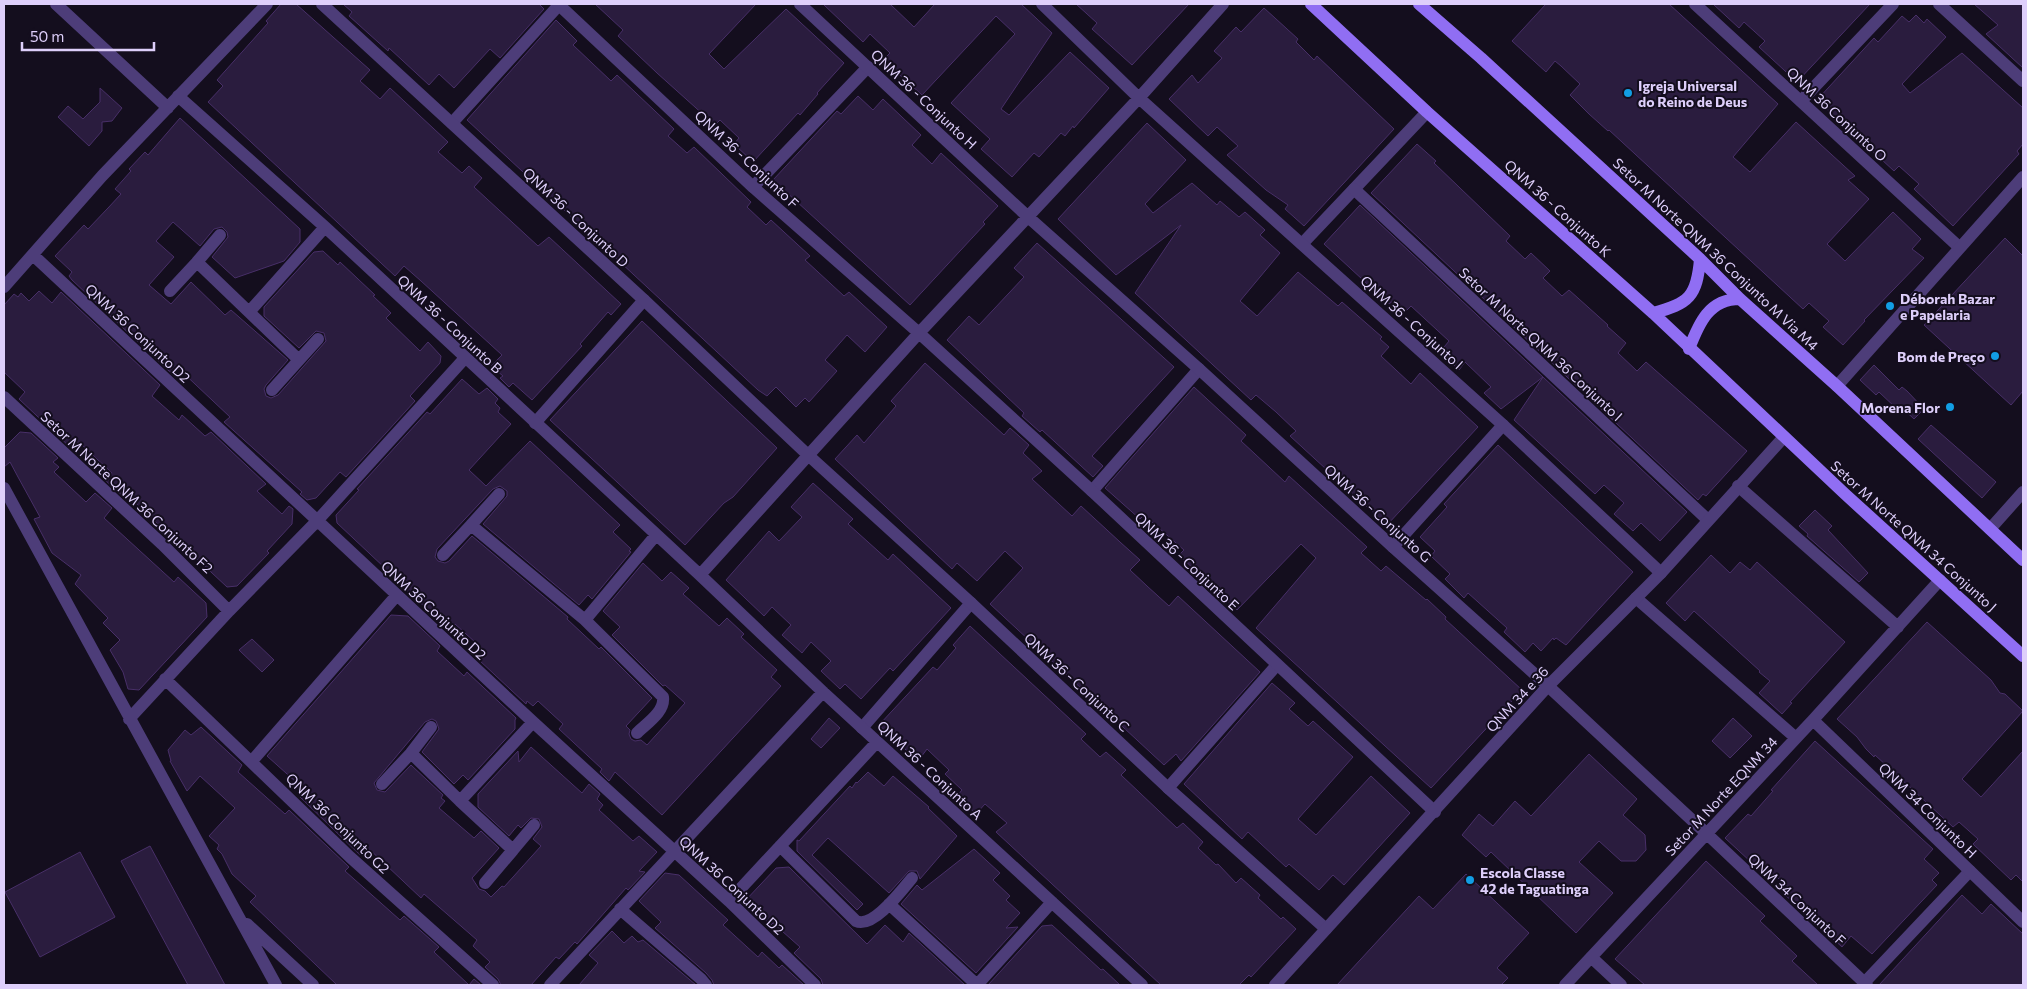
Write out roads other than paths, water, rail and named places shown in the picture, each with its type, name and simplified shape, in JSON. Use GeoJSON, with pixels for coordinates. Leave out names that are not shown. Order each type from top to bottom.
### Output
{"type":"FeatureCollection","features":[{"type":"Feature","properties":{"kind":"main road","name":"QNM 36 - Conjunto K"},"geometry":{"type":"LineString","coordinates":[[1312,4],[1427,112],[1653,313],[1784,437]]}},
{"type":"Feature","properties":{"kind":"main road","name":"Setor M Norte QNM 36 Conjunto M Via M4"},"geometry":{"type":"LineString","coordinates":[[1419,4],[1700,259],[1740,299],[1837,386],[2023,560]]}},
{"type":"Feature","properties":{"kind":"main road"},"geometry":{"type":"LineString","coordinates":[[1653,313],[1671,309],[1689,298],[1695,287],[1700,259]]}},
{"type":"Feature","properties":{"kind":"main road"},"geometry":{"type":"LineString","coordinates":[[1689,349],[1696,331],[1712,308],[1722,301],[1740,299]]}},
{"type":"Feature","properties":{"kind":"main road","name":"Setor M Norte QNM 34 Conjunto J"},"geometry":{"type":"LineString","coordinates":[[1784,437],[2023,656]]}},
{"type":"Feature","properties":{"kind":"street"},"geometry":{"type":"LineString","coordinates":[[56,4],[168,108]]}},
{"type":"Feature","properties":{"kind":"street"},"geometry":{"type":"LineString","coordinates":[[4,287],[102,176],[267,4]]}},
{"type":"Feature","properties":{"kind":"street","name":"QNM 36 - Conjunto D"},"geometry":{"type":"LineString","coordinates":[[322,4],[644,300],[808,454]]}},
{"type":"Feature","properties":{"kind":"street"},"geometry":{"type":"LineString","coordinates":[[452,123],[558,4]]}},
{"type":"Feature","properties":{"kind":"street","name":"QNM 36 - Conjunto F"},"geometry":{"type":"LineString","coordinates":[[558,4],[753,187],[919,333]]}},
{"type":"Feature","properties":{"kind":"street","name":"QNM 36 - Conjunto H"},"geometry":{"type":"LineString","coordinates":[[800,4],[1027,216]]}},
{"type":"Feature","properties":{"kind":"street","name":"QNM 36 - Conjunto I"},"geometry":{"type":"LineString","coordinates":[[1042,4],[1139,98],[1503,425],[1661,573]]}},
{"type":"Feature","properties":{"kind":"street"},"geometry":{"type":"LineString","coordinates":[[700,574],[919,333],[1139,98],[1223,4]]}},
{"type":"Feature","properties":{"kind":"street","name":"QNM 36 Conjunto O"},"geometry":{"type":"LineString","coordinates":[[1695,4],[1959,247]]}},
{"type":"Feature","properties":{"kind":"street"},"geometry":{"type":"LineString","coordinates":[[1801,101],[1893,4]]}},
{"type":"Feature","properties":{"kind":"street"},"geometry":{"type":"LineString","coordinates":[[1939,4],[2023,81]]}},
{"type":"Feature","properties":{"kind":"street"},"geometry":{"type":"LineString","coordinates":[[753,187],[868,67]]}},
{"type":"Feature","properties":{"kind":"street","name":"QNM 36 - Conjunto B"},"geometry":{"type":"LineString","coordinates":[[178,96],[325,228],[700,574]]}},
{"type":"Feature","properties":{"kind":"street"},"geometry":{"type":"LineString","coordinates":[[1302,244],[1427,112]]}},
{"type":"Feature","properties":{"kind":"street"},"geometry":{"type":"LineString","coordinates":[[1837,386],[2023,177]]}},
{"type":"Feature","properties":{"kind":"street","name":"Setor M Norte QNM 36 Conjunto I"},"geometry":{"type":"LineString","coordinates":[[1354,189],[1708,520]]}},
{"type":"Feature","properties":{"kind":"street","name":"QNM 36 - Conjunto G"},"geometry":{"type":"LineString","coordinates":[[1027,216],[1199,368],[1393,547],[1548,686],[1707,834]]}},
{"type":"Feature","properties":{"kind":"street"},"geometry":{"type":"LineString","coordinates":[[249,312],[325,228]]}},
{"type":"Feature","properties":{"kind":"street"},"geometry":{"type":"LineString","coordinates":[[170,291],[220,235]]}},
{"type":"Feature","properties":{"kind":"street","name":"QNM 36 Conjunto D2"},"geometry":{"type":"LineString","coordinates":[[33,256],[532,722],[729,901],[815,985]]}},
{"type":"Feature","properties":{"kind":"street"},"geometry":{"type":"LineString","coordinates":[[197,262],[299,360]]}},
{"type":"Feature","properties":{"kind":"street"},"geometry":{"type":"LineString","coordinates":[[536,423],[644,300]]}},
{"type":"Feature","properties":{"kind":"street","name":"QNM 36 - Conjunto E"},"geometry":{"type":"LineString","coordinates":[[919,333],[1092,491],[1276,666],[1434,812]]}},
{"type":"Feature","properties":{"kind":"street"},"geometry":{"type":"LineString","coordinates":[[272,390],[318,339]]}},
{"type":"Feature","properties":{"kind":"street"},"geometry":{"type":"LineString","coordinates":[[129,719],[229,611],[317,521],[465,358]]}},
{"type":"Feature","properties":{"kind":"street"},"geometry":{"type":"LineString","coordinates":[[1092,491],[1199,368]]}},
{"type":"Feature","properties":{"kind":"street","name":"Setor M Norte QNM 36 Conjunto F2"},"geometry":{"type":"LineString","coordinates":[[4,397],[162,544],[229,611]]}},
{"type":"Feature","properties":{"kind":"street"},"geometry":{"type":"LineString","coordinates":[[1393,547],[1503,425]]}},
{"type":"Feature","properties":{"kind":"street","name":"QNM 34 e 36"},"geometry":{"type":"LineString","coordinates":[[1275,985],[1548,686],[1661,573],[1784,437]]}},
{"type":"Feature","properties":{"kind":"street","name":"QNM 36 - Conjunto C"},"geometry":{"type":"LineString","coordinates":[[808,454],[1168,788],[1326,929]]}},
{"type":"Feature","properties":{"kind":"street"},"geometry":{"type":"LineString","coordinates":[[1738,486],[1898,627]]}},
{"type":"Feature","properties":{"kind":"street"},"geometry":{"type":"LineString","coordinates":[[4,488],[276,985]]}},
{"type":"Feature","properties":{"kind":"street"},"geometry":{"type":"LineString","coordinates":[[1990,529],[2023,492]]}},
{"type":"Feature","properties":{"kind":"street"},"geometry":{"type":"LineString","coordinates":[[443,555],[499,494]]}},
{"type":"Feature","properties":{"kind":"street"},"geometry":{"type":"LineString","coordinates":[[471,525],[585,620],[662,697],[664,704],[661,710],[637,732]]}},
{"type":"Feature","properties":{"kind":"street"},"geometry":{"type":"LineString","coordinates":[[585,620],[656,535]]}},
{"type":"Feature","properties":{"kind":"street","name":"QNM 36 - Conjunto A"},"geometry":{"type":"LineString","coordinates":[[700,574],[822,692],[1142,985]]}},
{"type":"Feature","properties":{"kind":"street","name":"Setor M Norte EQNM 34"},"geometry":{"type":"LineString","coordinates":[[1565,985],[1813,720],[1940,580]]}},
{"type":"Feature","properties":{"kind":"street"},"geometry":{"type":"LineString","coordinates":[[252,761],[397,595]]}},
{"type":"Feature","properties":{"kind":"street"},"geometry":{"type":"LineString","coordinates":[[1636,598],[1796,738]]}},
{"type":"Feature","properties":{"kind":"street"},"geometry":{"type":"LineString","coordinates":[[862,728],[971,604]]}},
{"type":"Feature","properties":{"kind":"street"},"geometry":{"type":"LineString","coordinates":[[1168,788],[1276,666]]}},
{"type":"Feature","properties":{"kind":"street","name":"QNM 36 Conjunto G2"},"geometry":{"type":"LineString","coordinates":[[165,679],[350,857],[493,985]]}},
{"type":"Feature","properties":{"kind":"street"},"geometry":{"type":"LineString","coordinates":[[550,985],[822,692]]}},
{"type":"Feature","properties":{"kind":"street","name":"QNM 34 Conjunto H"},"geometry":{"type":"LineString","coordinates":[[1813,720],[2023,922]]}},
{"type":"Feature","properties":{"kind":"street"},"geometry":{"type":"LineString","coordinates":[[460,801],[532,722]]}},
{"type":"Feature","properties":{"kind":"street"},"geometry":{"type":"LineString","coordinates":[[382,784],[411,753],[431,727]]}},
{"type":"Feature","properties":{"kind":"street"},"geometry":{"type":"LineString","coordinates":[[729,901],[877,742]]}},
{"type":"Feature","properties":{"kind":"street"},"geometry":{"type":"LineString","coordinates":[[411,753],[512,850]]}},
{"type":"Feature","properties":{"kind":"street"},"geometry":{"type":"LineString","coordinates":[[485,883],[534,825]]}},
{"type":"Feature","properties":{"kind":"street","name":"QNM 34 Conjunto F"},"geometry":{"type":"LineString","coordinates":[[1707,834],[1865,984]]}},
{"type":"Feature","properties":{"kind":"street"},"geometry":{"type":"LineString","coordinates":[[780,846],[856,921],[861,923],[868,922],[889,904],[912,878]]}},
{"type":"Feature","properties":{"kind":"street"},"geometry":{"type":"LineString","coordinates":[[1865,984],[1970,871]]}},
{"type":"Feature","properties":{"kind":"street"},"geometry":{"type":"LineString","coordinates":[[889,904],[977,985],[1052,902]]}},
{"type":"Feature","properties":{"kind":"street"},"geometry":{"type":"LineString","coordinates":[[620,909],[706,985]]}},
{"type":"Feature","properties":{"kind":"street"},"geometry":{"type":"LineString","coordinates":[[238,915],[313,985]]}},
{"type":"Feature","properties":{"kind":"street"},"geometry":{"type":"LineString","coordinates":[[1590,958],[1621,985]]}},
{"type":"Feature","properties":{"kind":"place","name":"Igreja Universal do Reino de Deus"},"geometry":{"type":"Point","coordinates":[1628,93]}},
{"type":"Feature","properties":{"kind":"place","name":"Déborah Bazar e Papelaria"},"geometry":{"type":"Point","coordinates":[1890,306]}},
{"type":"Feature","properties":{"kind":"place","name":"Bom de Preço"},"geometry":{"type":"Point","coordinates":[1995,356]}},
{"type":"Feature","properties":{"kind":"place","name":"Morena Flor"},"geometry":{"type":"Point","coordinates":[1950,407]}},
{"type":"Feature","properties":{"kind":"place","name":"Escola Classe 42 de Taguatinga"},"geometry":{"type":"Point","coordinates":[1470,880]}}]}
